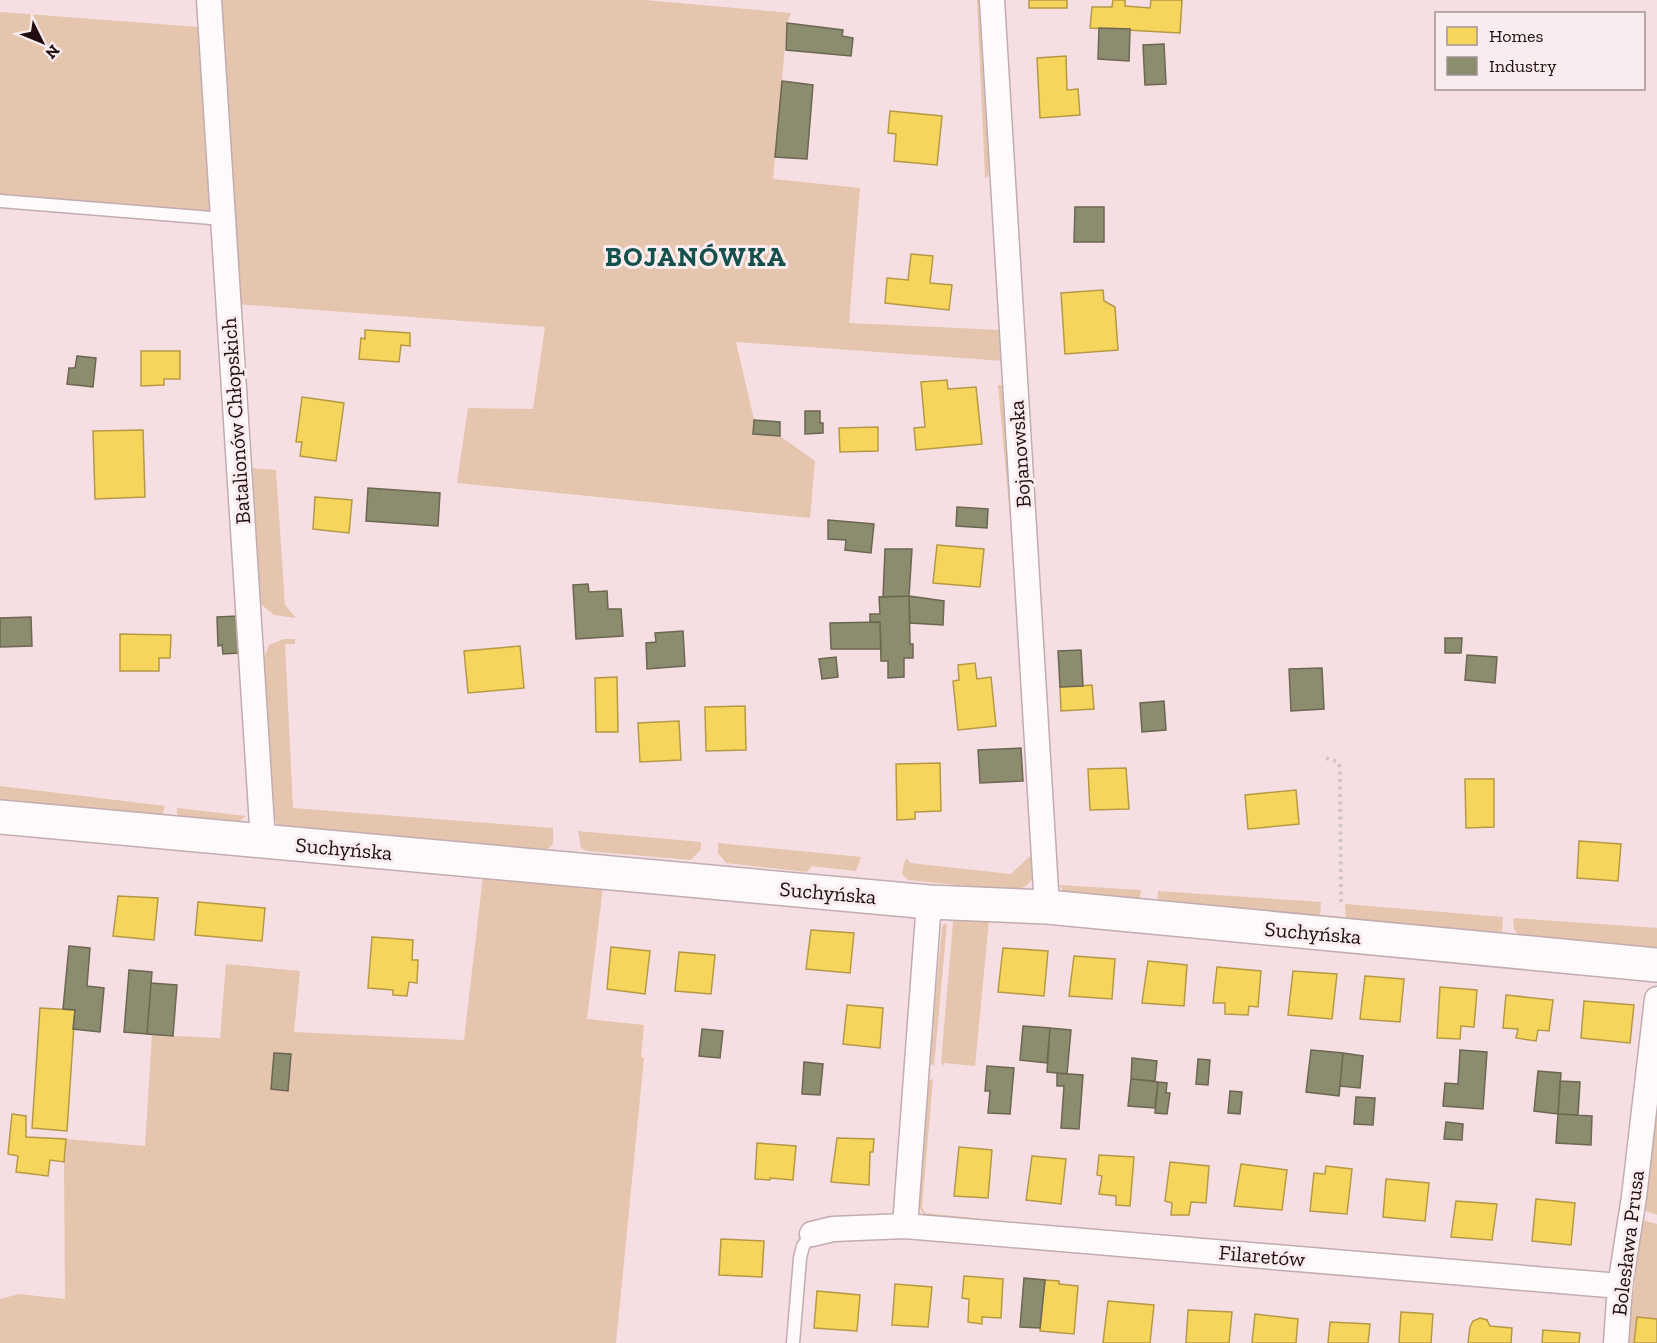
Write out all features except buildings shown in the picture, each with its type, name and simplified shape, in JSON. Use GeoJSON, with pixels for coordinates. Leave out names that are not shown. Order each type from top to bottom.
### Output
{"type":"FeatureCollection","features":[{"type":"Feature","properties":{"kind":"street","name":"Batalionów Chłopskich"},"geometry":{"type":"LineString","coordinates":[[209,0],[263,841]]}},
{"type":"Feature","properties":{"kind":"street","name":"Bojanowska"},"geometry":{"type":"LineString","coordinates":[[992,0],[1047,907]]}},
{"type":"Feature","properties":{"kind":"street","name":"Suchyńska"},"geometry":{"type":"LineString","coordinates":[[0,817],[929,902],[1047,907],[1657,965]]}},
{"type":"Feature","properties":{"kind":"street"},"geometry":{"type":"LineString","coordinates":[[905,1226],[929,902]]}},
{"type":"Feature","properties":{"kind":"street","name":"Bolesława Prusa"},"geometry":{"type":"LineString","coordinates":[[1616,1343],[1620,1286],[1632,1214],[1657,999]]}},
{"type":"Feature","properties":{"kind":"street","name":"Filaretów"},"geometry":{"type":"LineString","coordinates":[[812,1234],[833,1229],[905,1226],[1620,1286]]}},
{"type":"Feature","properties":{"kind":"lane"},"geometry":{"type":"LineString","coordinates":[[0,201],[224,219]]}},
{"type":"Feature","properties":{"kind":"lane"},"geometry":{"type":"LineString","coordinates":[[793,1343],[800,1258],[803,1246],[812,1234]]}},
{"type":"Feature","properties":{"kind":"path"},"geometry":{"type":"LineString","coordinates":[[1326,758],[1338,762],[1340,767],[1342,903],[1338,935]]}},
{"type":"Feature","properties":{"kind":"shaded area"},"geometry":{"type":"Polygon","coordinates":[[[219,0],[645,0],[791,13],[787,23],[773,179],[860,188],[849,323],[1002,330],[1004,361],[736,342],[754,420],[753,434],[780,436],[815,461],[810,518],[457,483],[468,408],[533,409],[545,327],[236,304],[219,0]]]}},
{"type":"Feature","properties":{"kind":"shaded area"},"geometry":{"type":"Polygon","coordinates":[[[977,0],[980,0],[992,174],[985,178],[977,0]]]}},
{"type":"Feature","properties":{"kind":"shaded area"},"geometry":{"type":"Polygon","coordinates":[[[0,12],[199,27],[214,205],[210,211],[0,197],[0,12]]]}},
{"type":"Feature","properties":{"kind":"shaded area"},"geometry":{"type":"Polygon","coordinates":[[[998,385],[1005,385],[1015,572],[998,385]]]}},
{"type":"Feature","properties":{"kind":"shaded area"},"geometry":{"type":"Polygon","coordinates":[[[249,468],[276,470],[285,605],[296,618],[274,615],[255,599],[249,468]]]}},
{"type":"Feature","properties":{"kind":"shaded area"},"geometry":{"type":"Polygon","coordinates":[[[284,639],[295,639],[295,644],[285,644],[293,808],[553,828],[551,846],[546,850],[285,827],[277,824],[273,816],[264,658],[269,645],[284,639]]]}},
{"type":"Feature","properties":{"kind":"shaded area"},"geometry":{"type":"Polygon","coordinates":[[[0,786],[165,806],[162,815],[0,801],[0,786]]]}},
{"type":"Feature","properties":{"kind":"shaded area"},"geometry":{"type":"Polygon","coordinates":[[[177,808],[246,816],[240,821],[185,818],[177,814],[177,808]]]}},
{"type":"Feature","properties":{"kind":"shaded area"},"geometry":{"type":"Polygon","coordinates":[[[578,831],[701,842],[701,849],[691,860],[587,851],[581,848],[578,831]]]}},
{"type":"Feature","properties":{"kind":"shaded area"},"geometry":{"type":"Polygon","coordinates":[[[718,843],[861,857],[856,871],[812,866],[807,872],[726,863],[718,853],[718,843]]]}},
{"type":"Feature","properties":{"kind":"shaded area"},"geometry":{"type":"Polygon","coordinates":[[[1032,854],[1035,876],[1027,885],[1016,891],[908,880],[902,874],[907,858],[910,863],[1011,874],[1032,854]]]}},
{"type":"Feature","properties":{"kind":"shaded area"},"geometry":{"type":"Polygon","coordinates":[[[483,876],[603,887],[587,1019],[644,1025],[641,1057],[644,1058],[616,1343],[0,1343],[0,1299],[19,1294],[65,1299],[64,1162],[66,1139],[145,1146],[152,1035],[220,1038],[226,964],[300,971],[294,1032],[464,1040],[483,876]]]}},
{"type":"Feature","properties":{"kind":"shaded area"},"geometry":{"type":"Polygon","coordinates":[[[1059,885],[1141,890],[1139,903],[1065,894],[1059,885]]]}},
{"type":"Feature","properties":{"kind":"shaded area"},"geometry":{"type":"Polygon","coordinates":[[[1158,891],[1321,902],[1320,916],[1317,918],[1157,906],[1158,891]]]}},
{"type":"Feature","properties":{"kind":"shaded area"},"geometry":{"type":"Polygon","coordinates":[[[1345,904],[1503,917],[1502,931],[1499,933],[1351,921],[1346,919],[1345,904]]]}},
{"type":"Feature","properties":{"kind":"shaded area"},"geometry":{"type":"Polygon","coordinates":[[[1513,918],[1657,928],[1657,949],[1519,936],[1514,929],[1513,918]]]}},
{"type":"Feature","properties":{"kind":"shaded area"},"geometry":{"type":"Polygon","coordinates":[[[956,919],[989,920],[975,1066],[944,1063],[944,1066],[941,1062],[953,922],[956,919]]]}},
{"type":"Feature","properties":{"kind":"shaded area"},"geometry":{"type":"Polygon","coordinates":[[[944,924],[947,924],[934,1066],[929,1063],[944,924]]]}},
{"type":"Feature","properties":{"kind":"shaded area"},"geometry":{"type":"Polygon","coordinates":[[[933,1079],[922,1207],[925,1213],[1001,1221],[1002,1224],[924,1215],[919,1207],[929,1080],[933,1079]]]}},
{"type":"Feature","properties":{"kind":"shaded area"},"geometry":{"type":"Polygon","coordinates":[[[1657,1095],[1657,1215],[1643,1210],[1657,1095]]]}},
{"type":"Feature","properties":{"kind":"shaded area"},"geometry":{"type":"Polygon","coordinates":[[[1642,1220],[1657,1224],[1657,1319],[1637,1317],[1634,1343],[1627,1343],[1642,1220]]]}},
{"type":"Feature","properties":{"kind":"district","name":"BOJANÓWKA"},"geometry":{"type":"Point","coordinates":[696,257]}}]}
